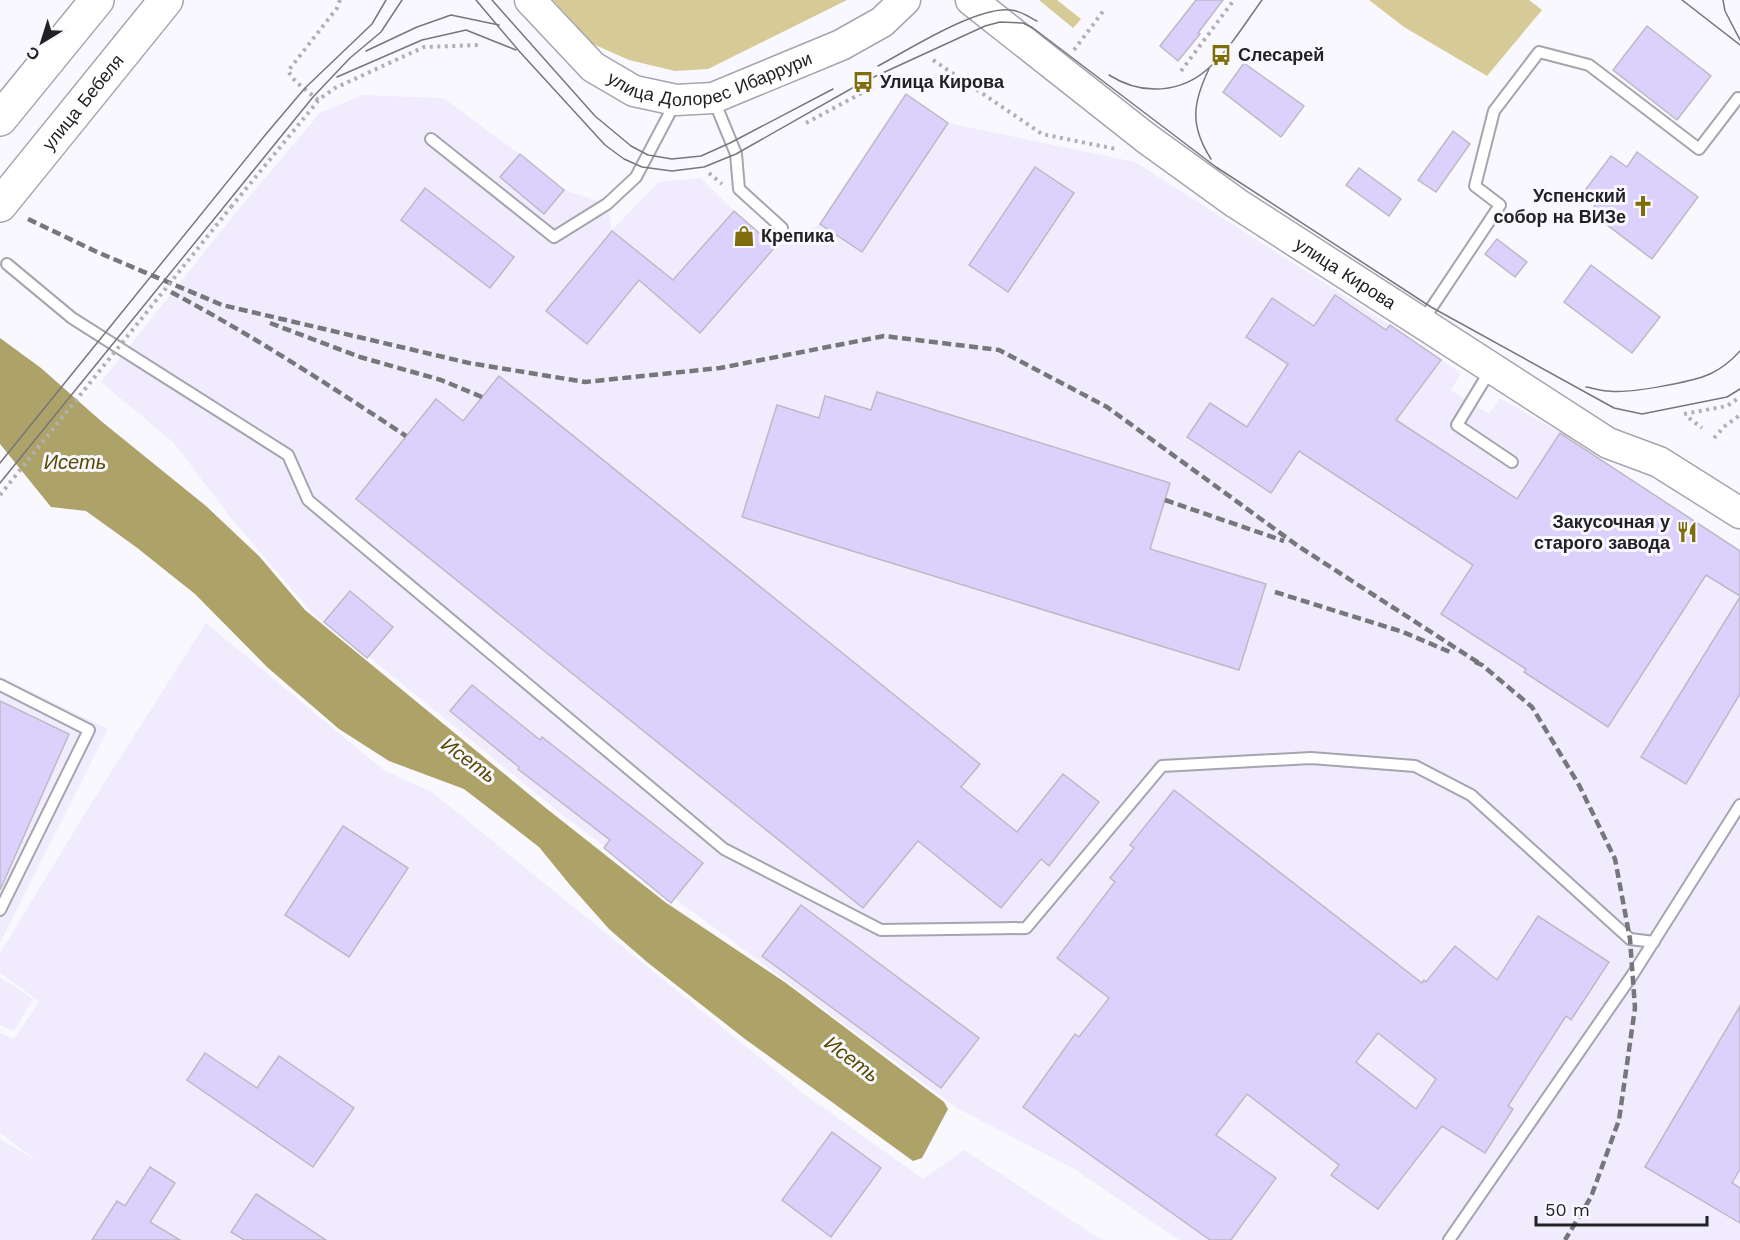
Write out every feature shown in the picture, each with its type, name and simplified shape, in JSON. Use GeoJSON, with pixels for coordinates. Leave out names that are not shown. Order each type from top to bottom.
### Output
{"type":"FeatureCollection","features":[{"type":"Feature","properties":{"kind":"main road"},"geometry":{"type":"LineString","coordinates":[[0,119],[98,0]]}},
{"type":"Feature","properties":{"kind":"main road","name":"улица Бебеля"},"geometry":{"type":"LineString","coordinates":[[0,206],[166,0]]}},
{"type":"Feature","properties":{"kind":"street","name":"улица Долорес Ибаррури"},"geometry":{"type":"LineString","coordinates":[[530,0],[593,67],[634,91],[676,100],[713,98],[841,45],[882,22],[905,0]]}},
{"type":"Feature","properties":{"kind":"street","name":"улица Кирова"},"geometry":{"type":"LineString","coordinates":[[971,0],[1146,138],[1236,202],[1608,443],[1659,462],[1740,513]]}},
{"type":"Feature","properties":{"kind":"lane"},"geometry":{"type":"LineString","coordinates":[[1422,322],[1500,205],[1475,186],[1494,111],[1539,52],[1589,65],[1699,149],[1738,98]]}},
{"type":"Feature","properties":{"kind":"lane"},"geometry":{"type":"LineString","coordinates":[[713,98],[736,154],[739,189],[782,228]]}},
{"type":"Feature","properties":{"kind":"lane"},"geometry":{"type":"LineString","coordinates":[[431,139],[554,237],[607,204],[636,177],[676,100]]}},
{"type":"Feature","properties":{"kind":"lane"},"geometry":{"type":"LineString","coordinates":[[7,264],[72,318],[288,455],[308,500],[724,849],[881,930],[1026,928],[1162,766],[1311,758],[1415,766],[1471,795],[1630,939],[1654,942]]}},
{"type":"Feature","properties":{"kind":"lane"},"geometry":{"type":"LineString","coordinates":[[1491,368],[1457,425],[1512,462]]}},
{"type":"Feature","properties":{"kind":"lane"},"geometry":{"type":"LineString","coordinates":[[0,685],[89,730],[0,910]]}},
{"type":"Feature","properties":{"kind":"lane"},"geometry":{"type":"LineString","coordinates":[[1449,1240],[1654,942],[1740,805]]}},
{"type":"Feature","properties":{"kind":"path"},"geometry":{"type":"LineString","coordinates":[[318,100],[295,81],[288,71],[337,8],[340,0]]}},
{"type":"Feature","properties":{"kind":"path"},"geometry":{"type":"LineString","coordinates":[[1181,71],[1234,0]]}},
{"type":"Feature","properties":{"kind":"path"},"geometry":{"type":"LineString","coordinates":[[1059,69],[1104,10]]}},
{"type":"Feature","properties":{"kind":"path"},"geometry":{"type":"LineString","coordinates":[[0,495],[318,100],[335,88],[424,47],[480,45]]}},
{"type":"Feature","properties":{"kind":"path"},"geometry":{"type":"LineString","coordinates":[[933,60],[1042,134],[1119,150]]}},
{"type":"Feature","properties":{"kind":"path"},"geometry":{"type":"LineString","coordinates":[[806,123],[873,87]]}},
{"type":"Feature","properties":{"kind":"path"},"geometry":{"type":"LineString","coordinates":[[1684,414],[1726,406],[1740,397]]}},
{"type":"Feature","properties":{"kind":"path"},"geometry":{"type":"LineString","coordinates":[[1714,438],[1740,415]]}},
{"type":"Feature","properties":{"kind":"path"},"geometry":{"type":"LineString","coordinates":[[1689,418],[1702,428]]}},
{"type":"Feature","properties":{"kind":"shaded area"},"geometry":{"type":"Polygon","coordinates":[[[553,0],[847,0],[708,69],[675,71],[629,60],[593,44],[553,0]]]}},
{"type":"Feature","properties":{"kind":"shaded area"},"geometry":{"type":"Polygon","coordinates":[[[1039,0],[1057,0],[1081,19],[1073,28],[1039,0]]]}},
{"type":"Feature","properties":{"kind":"shaded area"},"geometry":{"type":"Polygon","coordinates":[[[1369,0],[1529,0],[1542,10],[1487,76],[1404,27],[1369,0]]]}},
{"type":"Feature","properties":{"kind":"shaded area"},"geometry":{"type":"Polygon","coordinates":[[[906,94],[948,123],[1135,162],[1461,373],[1451,390],[1489,414],[1500,398],[1561,433],[1740,551],[1740,1240],[1179,1240],[1074,1169],[957,1108],[565,817],[373,660],[314,615],[234,522],[174,443],[101,382],[232,217],[320,113],[362,95],[443,98],[520,154],[564,190],[607,204],[612,230],[659,182],[701,178],[734,211],[776,247],[820,224],[906,94]]]}},
{"type":"Feature","properties":{"kind":"shaded area"},"geometry":{"type":"Polygon","coordinates":[[[206,623],[385,771],[432,792],[803,1093],[923,1179],[964,1150],[1102,1240],[0,1240],[0,1139],[39,1162],[0,1133],[0,1033],[14,1039],[39,1001],[0,973],[0,953],[95,797],[206,623]]]}},
{"type":"Feature","properties":{"kind":"shaded area"},"geometry":{"type":"Polygon","coordinates":[[[0,676],[108,729],[0,943],[0,676]]]}},
{"type":"Feature","properties":{"kind":"shaded area"},"geometry":{"type":"Polygon","coordinates":[[[0,977],[33,999],[14,1031],[0,1025],[0,977]]]}},
{"type":"Feature","properties":{"kind":"water","name":"Исеть"},"geometry":{"type":"Polygon","coordinates":[[[0,338],[41,368],[101,421],[206,506],[259,556],[305,610],[547,809],[665,902],[786,983],[944,1102],[948,1109],[922,1158],[913,1161],[745,1039],[647,962],[609,929],[539,847],[464,789],[389,761],[339,729],[267,667],[195,594],[136,547],[86,511],[51,507],[0,444],[0,338]]]}},
{"type":"Feature","properties":{"kind":"building"},"geometry":{"type":"Polygon","coordinates":[[[1196,0],[1223,0],[1178,61],[1160,46],[1196,0]]]}},
{"type":"Feature","properties":{"kind":"building"},"geometry":{"type":"Polygon","coordinates":[[[1647,26],[1711,76],[1677,120],[1613,70],[1647,26]]]}},
{"type":"Feature","properties":{"kind":"building"},"geometry":{"type":"Polygon","coordinates":[[[1244,63],[1304,106],[1281,137],[1223,92],[1244,63]]]}},
{"type":"Feature","properties":{"kind":"building"},"geometry":{"type":"Polygon","coordinates":[[[906,94],[948,123],[862,252],[820,224],[906,94]]]}},
{"type":"Feature","properties":{"kind":"building"},"geometry":{"type":"Polygon","coordinates":[[[1453,131],[1470,144],[1436,192],[1418,180],[1453,131]]]}},
{"type":"Feature","properties":{"kind":"building","name":"Успенский собор на ВИЗе"},"geometry":{"type":"Polygon","coordinates":[[[1637,152],[1698,197],[1652,259],[1590,212],[1600,199],[1586,189],[1611,156],[1627,167],[1637,152]]]}},
{"type":"Feature","properties":{"kind":"building"},"geometry":{"type":"Polygon","coordinates":[[[520,154],[564,190],[544,214],[500,177],[520,154]]]}},
{"type":"Feature","properties":{"kind":"building"},"geometry":{"type":"Polygon","coordinates":[[[1035,167],[1074,193],[1008,292],[969,265],[1035,167]]]}},
{"type":"Feature","properties":{"kind":"building"},"geometry":{"type":"Polygon","coordinates":[[[1359,168],[1401,199],[1389,216],[1346,185],[1359,168]]]}},
{"type":"Feature","properties":{"kind":"building"},"geometry":{"type":"Polygon","coordinates":[[[425,188],[514,257],[490,288],[401,220],[425,188]]]}},
{"type":"Feature","properties":{"kind":"building"},"geometry":{"type":"Polygon","coordinates":[[[734,211],[775,247],[700,333],[639,280],[587,344],[546,311],[612,231],[673,280],[734,211]]]}},
{"type":"Feature","properties":{"kind":"building"},"geometry":{"type":"Polygon","coordinates":[[[1497,239],[1527,262],[1515,277],[1485,254],[1497,239]]]}},
{"type":"Feature","properties":{"kind":"building"},"geometry":{"type":"Polygon","coordinates":[[[1591,265],[1660,317],[1632,353],[1564,302],[1591,265]]]}},
{"type":"Feature","properties":{"kind":"building"},"geometry":{"type":"Polygon","coordinates":[[[1335,295],[1386,330],[1390,325],[1441,360],[1396,420],[1517,499],[1560,433],[1740,551],[1740,596],[1706,575],[1608,727],[1524,672],[1526,669],[1441,614],[1473,565],[1299,451],[1271,493],[1187,437],[1210,403],[1247,427],[1288,364],[1246,337],[1272,298],[1314,326],[1335,295]]]}},
{"type":"Feature","properties":{"kind":"building"},"geometry":{"type":"Polygon","coordinates":[[[499,376],[980,764],[961,787],[1017,832],[1063,774],[1099,802],[1049,866],[1041,859],[1001,908],[918,841],[863,908],[356,499],[436,399],[463,421],[499,376]]]}},
{"type":"Feature","properties":{"kind":"building"},"geometry":{"type":"Polygon","coordinates":[[[877,392],[1170,483],[1150,549],[1266,584],[1239,670],[742,517],[777,405],[819,418],[825,396],[871,410],[877,392]]]}},
{"type":"Feature","properties":{"kind":"building"},"geometry":{"type":"Polygon","coordinates":[[[350,591],[393,627],[367,658],[324,622],[350,591]]]}},
{"type":"Feature","properties":{"kind":"building"},"geometry":{"type":"Polygon","coordinates":[[[1740,597],[1740,694],[1686,784],[1641,757],[1740,597]]]}},
{"type":"Feature","properties":{"kind":"building"},"geometry":{"type":"Polygon","coordinates":[[[472,685],[540,740],[542,737],[703,863],[671,903],[604,848],[610,840],[518,769],[519,767],[450,711],[472,685]]]}},
{"type":"Feature","properties":{"kind":"building"},"geometry":{"type":"Polygon","coordinates":[[[0,701],[69,734],[0,890],[0,701]]]}},
{"type":"Feature","properties":{"kind":"building"},"geometry":{"type":"Polygon","coordinates":[[[1174,790],[1422,983],[1424,980],[1426,982],[1455,946],[1497,980],[1538,916],[1609,962],[1571,1020],[1566,1016],[1508,1106],[1513,1109],[1485,1153],[1442,1126],[1378,1209],[1331,1175],[1339,1165],[1247,1094],[1216,1135],[1276,1178],[1231,1240],[1210,1240],[1023,1107],[1075,1034],[1079,1037],[1109,998],[1057,958],[1115,882],[1110,878],[1134,848],[1130,845],[1174,790]],[[1378,1033],[1356,1062],[1416,1109],[1436,1079],[1378,1033]]]}},
{"type":"Feature","properties":{"kind":"building"},"geometry":{"type":"Polygon","coordinates":[[[343,826],[408,868],[349,957],[285,915],[343,826]]]}},
{"type":"Feature","properties":{"kind":"building"},"geometry":{"type":"Polygon","coordinates":[[[801,905],[979,1038],[941,1088],[762,956],[801,905]]]}},
{"type":"Feature","properties":{"kind":"building"},"geometry":{"type":"Polygon","coordinates":[[[1740,1006],[1740,1169],[1732,1183],[1740,1188],[1740,1223],[1645,1167],[1740,1006]]]}},
{"type":"Feature","properties":{"kind":"building"},"geometry":{"type":"Polygon","coordinates":[[[205,1053],[257,1088],[279,1056],[354,1108],[313,1167],[187,1080],[205,1053]]]}},
{"type":"Feature","properties":{"kind":"building"},"geometry":{"type":"Polygon","coordinates":[[[832,1132],[881,1168],[831,1237],[782,1200],[832,1132]]]}},
{"type":"Feature","properties":{"kind":"building"},"geometry":{"type":"Polygon","coordinates":[[[150,1167],[175,1183],[150,1222],[180,1240],[92,1240],[117,1201],[125,1206],[150,1167]]]}},
{"type":"Feature","properties":{"kind":"building"},"geometry":{"type":"Polygon","coordinates":[[[256,1194],[326,1240],[244,1240],[231,1232],[256,1194]]]}},
{"type":"Feature","properties":{"kind":"tram line"},"geometry":{"type":"LineString","coordinates":[[0,463],[266,134],[305,88],[372,24],[386,0]]}},
{"type":"Feature","properties":{"kind":"tram line"},"geometry":{"type":"LineString","coordinates":[[0,483],[313,97],[350,58],[381,32],[402,0]]}},
{"type":"Feature","properties":{"kind":"tram line"},"geometry":{"type":"LineString","coordinates":[[476,0],[605,145],[624,159],[642,167],[672,171],[704,167],[736,154],[863,82],[985,26],[1000,22],[1023,23],[1033,28],[1216,167],[1431,307],[1614,408],[1642,414],[1727,397],[1740,389]]}},
{"type":"Feature","properties":{"kind":"tram line"},"geometry":{"type":"LineString","coordinates":[[492,0],[595,116],[631,146],[648,155],[672,159],[701,156],[833,89]]}},
{"type":"Feature","properties":{"kind":"tram line"},"geometry":{"type":"LineString","coordinates":[[1109,75],[1122,82],[1148,89],[1175,87],[1187,82],[1200,75],[1218,59],[1262,0]]}},
{"type":"Feature","properties":{"kind":"tram line"},"geometry":{"type":"LineString","coordinates":[[1682,0],[1740,45]]}},
{"type":"Feature","properties":{"kind":"tram line"},"geometry":{"type":"LineString","coordinates":[[1723,0],[1725,11],[1740,40]]}},
{"type":"Feature","properties":{"kind":"tram line"},"geometry":{"type":"LineString","coordinates":[[878,66],[944,30],[980,15],[1011,10],[1037,21]]}},
{"type":"Feature","properties":{"kind":"tram line"},"geometry":{"type":"LineString","coordinates":[[366,51],[417,27],[451,15],[499,25]]}},
{"type":"Feature","properties":{"kind":"tram line"},"geometry":{"type":"LineString","coordinates":[[337,77],[422,40],[466,30],[516,50]]}},
{"type":"Feature","properties":{"kind":"tram line"},"geometry":{"type":"LineString","coordinates":[[1209,69],[1199,93],[1196,115],[1199,136],[1211,159]]}},
{"type":"Feature","properties":{"kind":"tram line"},"geometry":{"type":"LineString","coordinates":[[1586,387],[1606,391],[1660,387],[1714,372],[1740,351]]}},
{"type":"Feature","properties":{"kind":"railway"},"geometry":{"type":"LineString","coordinates":[[28,219],[97,252],[222,305],[469,363],[585,382],[720,368],[884,336],[999,350],[1107,407],[1298,546],[1482,665]]}},
{"type":"Feature","properties":{"kind":"railway"},"geometry":{"type":"LineString","coordinates":[[171,292],[261,343],[406,436]]}},
{"type":"Feature","properties":{"kind":"railway"},"geometry":{"type":"LineString","coordinates":[[270,323],[360,357],[441,380],[482,397]]}},
{"type":"Feature","properties":{"kind":"railway"},"geometry":{"type":"LineString","coordinates":[[1165,500],[1284,541]]}},
{"type":"Feature","properties":{"kind":"railway"},"geometry":{"type":"LineString","coordinates":[[1275,592],[1403,632],[1450,652]]}},
{"type":"Feature","properties":{"kind":"railway"},"geometry":{"type":"LineString","coordinates":[[1475,662],[1482,665],[1532,707],[1579,785],[1615,859],[1630,939],[1635,1008],[1619,1120],[1591,1197],[1565,1240]]}},
{"type":"Feature","properties":{"kind":"place","name":"Слесарей"},"geometry":{"type":"Point","coordinates":[1221,55]}},
{"type":"Feature","properties":{"kind":"place","name":"Улица Кирова"},"geometry":{"type":"Point","coordinates":[863,82]}},
{"type":"Feature","properties":{"kind":"place","name":"Успенский собор на ВИЗе"},"geometry":{"type":"Point","coordinates":[1643,206]}},
{"type":"Feature","properties":{"kind":"place","name":"Крепика"},"geometry":{"type":"Point","coordinates":[744,236]}},
{"type":"Feature","properties":{"kind":"place","name":"Закусочная у старого завода"},"geometry":{"type":"Point","coordinates":[1687,532]}}]}
